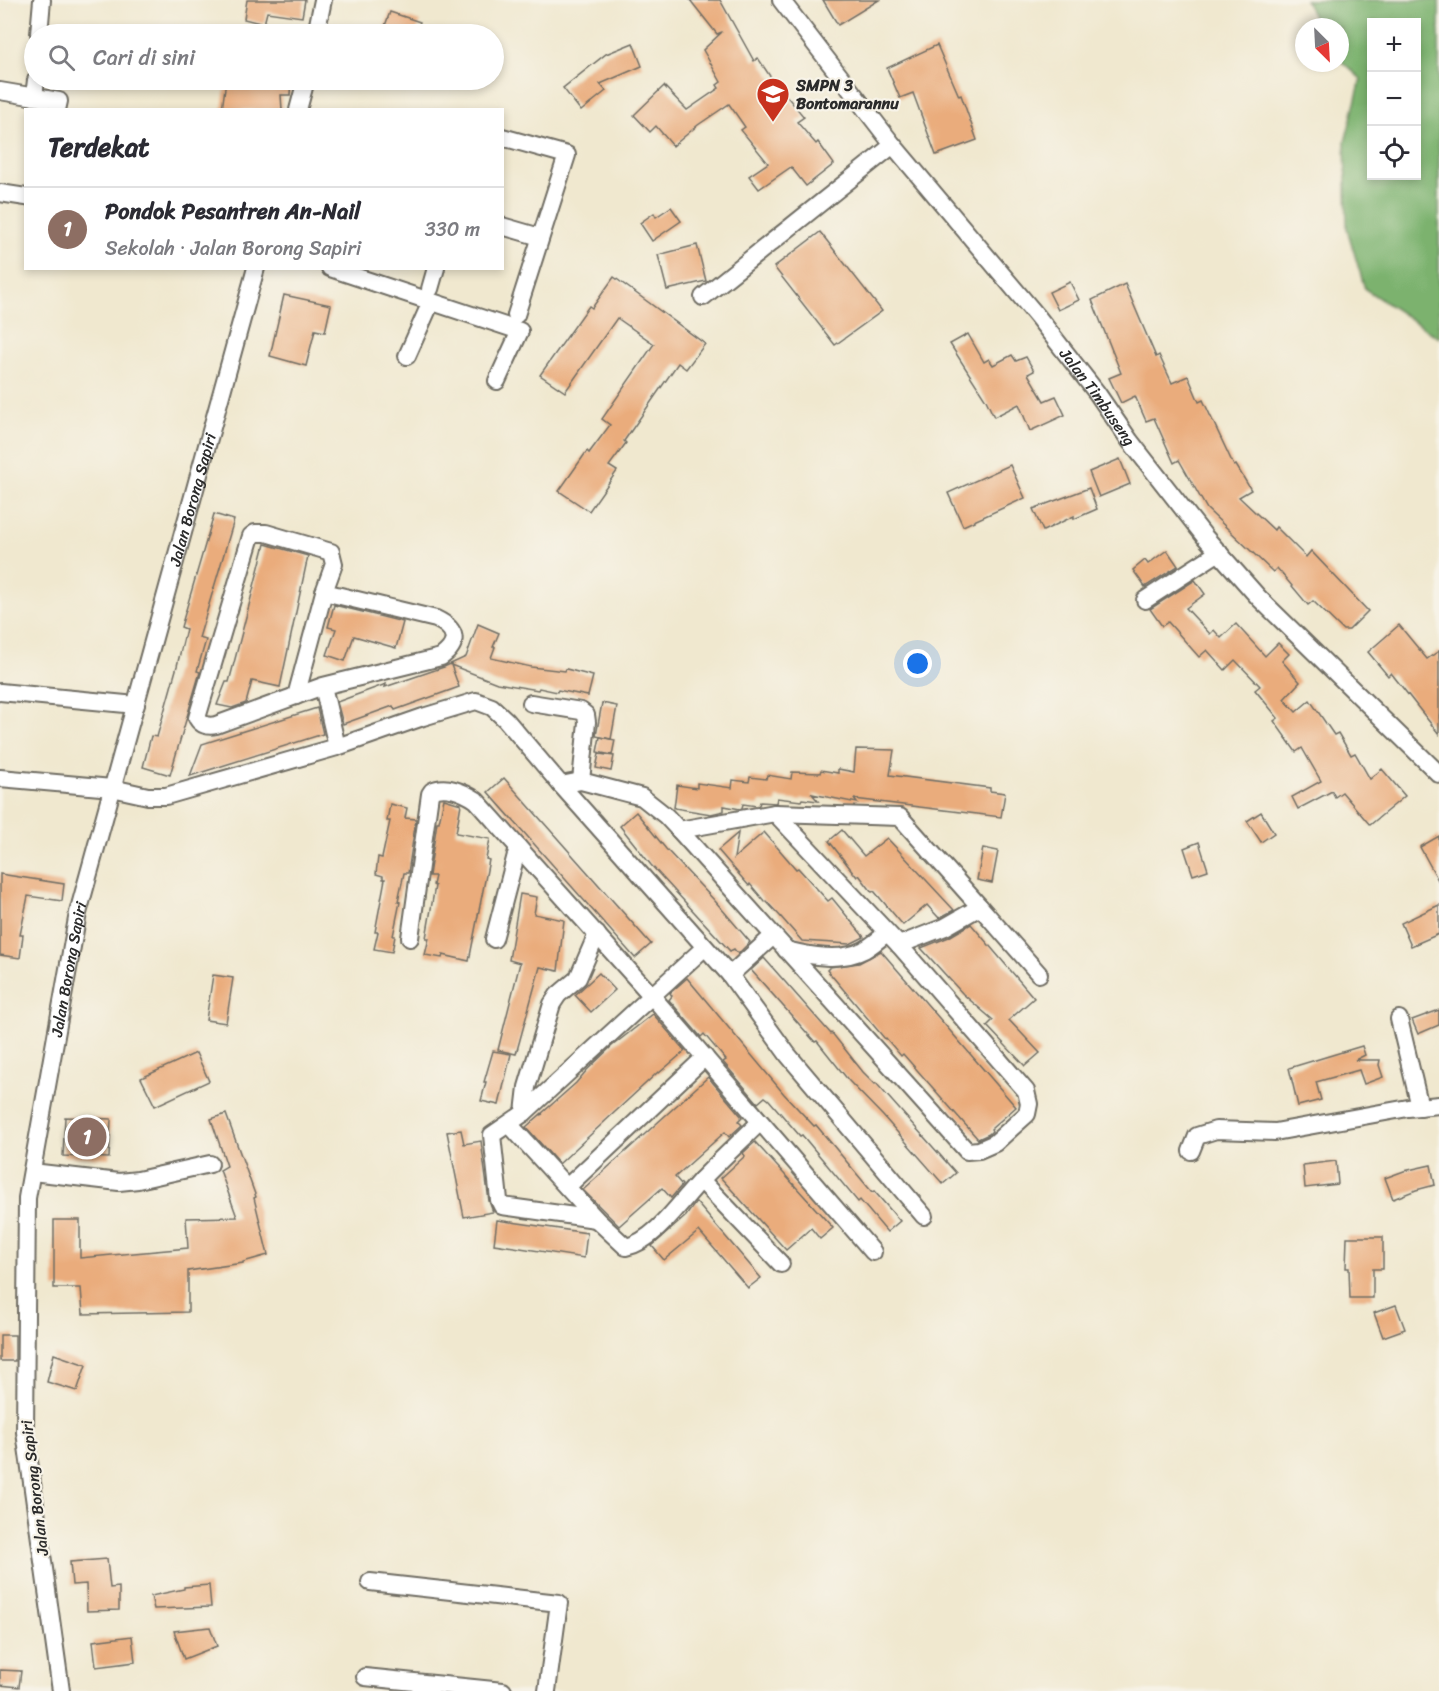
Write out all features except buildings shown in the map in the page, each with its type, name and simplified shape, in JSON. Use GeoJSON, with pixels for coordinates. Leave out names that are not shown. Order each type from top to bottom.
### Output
{"type":"FeatureCollection","features":[{"type":"Feature","properties":{"kind":"street"},"geometry":{"type":"LineString","coordinates":[[40,24],[42,0]]}},
{"type":"Feature","properties":{"kind":"street"},"geometry":{"type":"LineString","coordinates":[[318,24],[323,0]]}},
{"type":"Feature","properties":{"kind":"street","name":"Jalan Timbuseng"},"geometry":{"type":"LineString","coordinates":[[781,0],[893,146],[1037,316],[1097,393],[1130,441],[1219,552],[1259,598],[1439,774]]}},
{"type":"Feature","properties":{"kind":"street"},"geometry":{"type":"LineString","coordinates":[[34,97],[35,90]]}},
{"type":"Feature","properties":{"kind":"street"},"geometry":{"type":"LineString","coordinates":[[299,108],[303,90]]}},
{"type":"Feature","properties":{"kind":"street"},"geometry":{"type":"LineString","coordinates":[[0,91],[59,101],[57,108]]}},
{"type":"Feature","properties":{"kind":"street"},"geometry":{"type":"LineString","coordinates":[[504,138],[567,155],[516,315]]}},
{"type":"Feature","properties":{"kind":"street"},"geometry":{"type":"LineString","coordinates":[[703,297],[893,146]]}},
{"type":"Feature","properties":{"kind":"street"},"geometry":{"type":"LineString","coordinates":[[0,193],[24,197]]}},
{"type":"Feature","properties":{"kind":"street"},"geometry":{"type":"LineString","coordinates":[[504,227],[540,237]]}},
{"type":"Feature","properties":{"kind":"street","name":"Jalan Borong Sapiri"},"geometry":{"type":"LineString","coordinates":[[62,1691],[25,1432],[27,1198],[78,914],[255,270]]}},
{"type":"Feature","properties":{"kind":"street"},"geometry":{"type":"LineString","coordinates":[[337,270],[430,295],[520,331],[498,381]]}},
{"type":"Feature","properties":{"kind":"street"},"geometry":{"type":"LineString","coordinates":[[407,356],[430,295],[436,270]]}},
{"type":"Feature","properties":{"kind":"street"},"geometry":{"type":"LineString","coordinates":[[296,696],[324,592],[334,564],[331,552],[266,533],[255,533],[251,536],[196,718],[204,725],[216,725],[296,696],[322,686],[441,657],[453,645],[454,639],[449,626],[436,619],[324,592]]}},
{"type":"Feature","properties":{"kind":"street"},"geometry":{"type":"LineString","coordinates":[[1146,600],[1219,552]]}},
{"type":"Feature","properties":{"kind":"street"},"geometry":{"type":"LineString","coordinates":[[322,686],[337,747]]}},
{"type":"Feature","properties":{"kind":"street"},"geometry":{"type":"LineString","coordinates":[[0,692],[136,705]]}},
{"type":"Feature","properties":{"kind":"street"},"geometry":{"type":"LineString","coordinates":[[0,778],[112,788],[148,796],[166,796],[337,747],[476,701],[484,703],[506,720],[730,975],[788,1055],[924,1216]]}},
{"type":"Feature","properties":{"kind":"street"},"geometry":{"type":"LineString","coordinates":[[531,703],[581,711],[586,715],[581,781]]}},
{"type":"Feature","properties":{"kind":"street"},"geometry":{"type":"LineString","coordinates":[[561,785],[581,781],[642,797],[666,816],[967,1151],[979,1150],[995,1143],[1027,1114],[1029,1104],[1026,1091],[893,939],[775,813]]}},
{"type":"Feature","properties":{"kind":"street"},"geometry":{"type":"LineString","coordinates":[[410,938],[432,790],[440,788],[462,792],[476,800],[597,934],[873,1252]]}},
{"type":"Feature","properties":{"kind":"street"},"geometry":{"type":"LineString","coordinates":[[679,830],[775,813],[900,817],[1038,974]]}},
{"type":"Feature","properties":{"kind":"street"},"geometry":{"type":"LineString","coordinates":[[494,939],[518,847]]}},
{"type":"Feature","properties":{"kind":"street"},"geometry":{"type":"LineString","coordinates":[[786,950],[830,957],[851,954],[893,939],[945,927],[980,907]]}},
{"type":"Feature","properties":{"kind":"street"},"geometry":{"type":"LineString","coordinates":[[524,1113],[528,1087],[552,1004],[558,995],[578,978],[597,934]]}},
{"type":"Feature","properties":{"kind":"street"},"geometry":{"type":"LineString","coordinates":[[730,975],[773,936]]}},
{"type":"Feature","properties":{"kind":"street"},"geometry":{"type":"LineString","coordinates":[[596,1219],[502,1206],[499,1200],[492,1135],[524,1113],[704,948]]}},
{"type":"Feature","properties":{"kind":"street"},"geometry":{"type":"LineString","coordinates":[[1399,1019],[1420,1107]]}},
{"type":"Feature","properties":{"kind":"street"},"geometry":{"type":"LineString","coordinates":[[567,1187],[705,1057]]}},
{"type":"Feature","properties":{"kind":"street"},"geometry":{"type":"LineString","coordinates":[[1191,1151],[1197,1136],[1216,1130],[1275,1132],[1439,1105]]}},
{"type":"Feature","properties":{"kind":"street"},"geometry":{"type":"LineString","coordinates":[[509,1124],[596,1219],[626,1247],[656,1229],[701,1180],[760,1122]]}},
{"type":"Feature","properties":{"kind":"street"},"geometry":{"type":"LineString","coordinates":[[32,1172],[119,1182],[210,1164]]}},
{"type":"Feature","properties":{"kind":"street"},"geometry":{"type":"LineString","coordinates":[[701,1180],[781,1264]]}},
{"type":"Feature","properties":{"kind":"street"},"geometry":{"type":"LineString","coordinates":[[370,1582],[559,1604],[547,1691]]}},
{"type":"Feature","properties":{"kind":"street"},"geometry":{"type":"LineString","coordinates":[[365,1677],[503,1691]]}},
{"type":"Feature","properties":{"kind":"green space"},"geometry":{"type":"Polygon","coordinates":[[[1305,0],[1439,0],[1439,338],[1365,289],[1347,229],[1345,142],[1361,79],[1349,68],[1349,18],[1314,18],[1305,0]]]}},
{"type":"Feature","properties":{"kind":"place","name":"SMPN 3 Bontomarannu"},"geometry":{"type":"Point","coordinates":[773,123]}},
{"type":"Feature","properties":{"kind":"place","name":"Pondok Pesantren An-Nail"},"geometry":{"type":"Point","coordinates":[87,1137]}}]}
